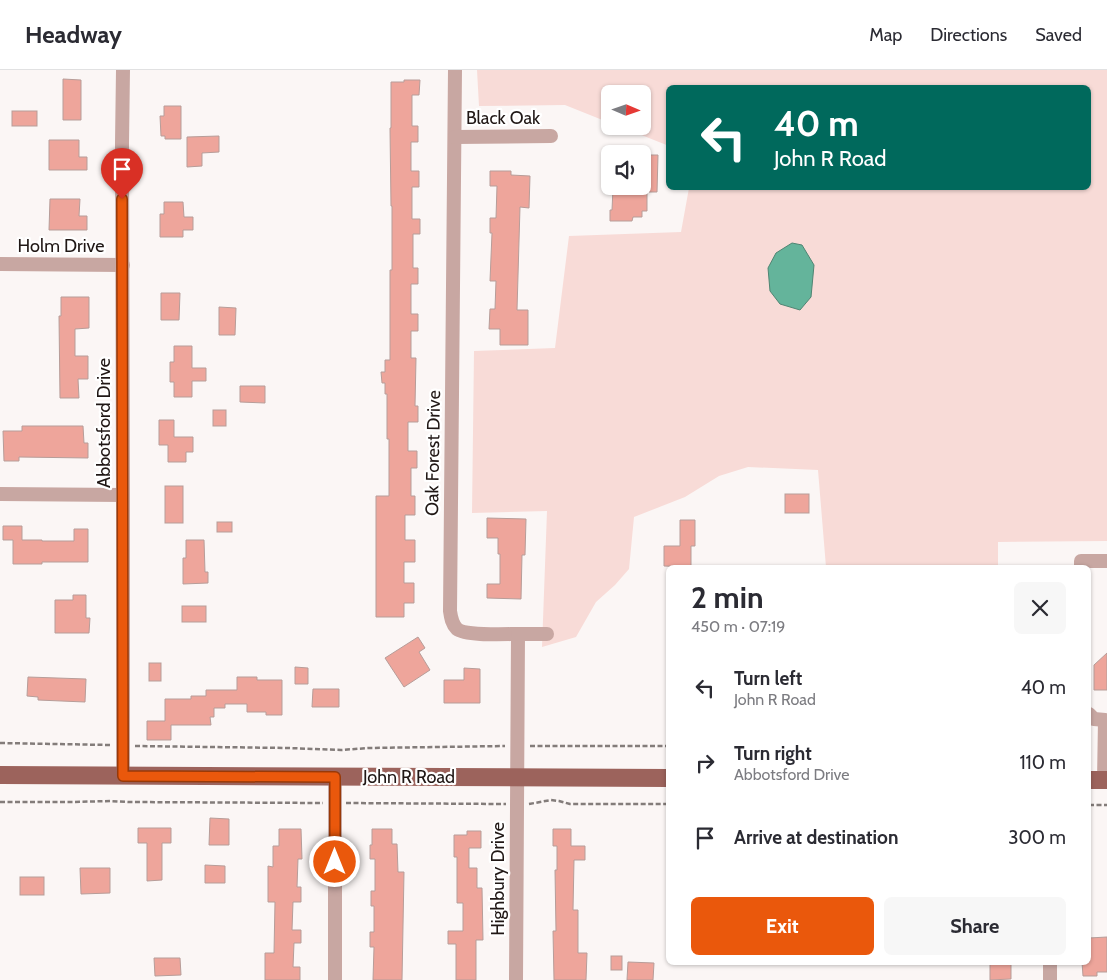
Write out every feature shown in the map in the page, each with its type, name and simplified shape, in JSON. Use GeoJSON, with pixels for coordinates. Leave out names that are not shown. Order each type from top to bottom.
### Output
{"type":"FeatureCollection","features":[{"type":"Feature","properties":{"kind":"main road","name":"John R Road"},"geometry":{"type":"LineString","coordinates":[[0,775],[666,778]]}},
{"type":"Feature","properties":{"kind":"street","name":"Abbotsford Drive"},"geometry":{"type":"LineString","coordinates":[[123,70],[123,776]]}},
{"type":"Feature","properties":{"kind":"street","name":"Oak Forest Drive"},"geometry":{"type":"LineString","coordinates":[[455,70],[451,618],[456,628],[466,633],[547,634]]}},
{"type":"Feature","properties":{"kind":"street","name":"Black Oak"},"geometry":{"type":"LineString","coordinates":[[455,136],[551,136]]}},
{"type":"Feature","properties":{"kind":"street","name":"Holm Drive"},"geometry":{"type":"LineString","coordinates":[[0,264],[122,265]]}},
{"type":"Feature","properties":{"kind":"street"},"geometry":{"type":"LineString","coordinates":[[0,494],[123,495]]}},
{"type":"Feature","properties":{"kind":"street"},"geometry":{"type":"LineString","coordinates":[[1081,565],[1081,561],[1107,561]]}},
{"type":"Feature","properties":{"kind":"street"},"geometry":{"type":"LineString","coordinates":[[517,778],[518,634]]}},
{"type":"Feature","properties":{"kind":"street"},"geometry":{"type":"LineString","coordinates":[[1091,716],[1094,719],[1106,720],[1100,780]]}},
{"type":"Feature","properties":{"kind":"street"},"geometry":{"type":"LineString","coordinates":[[335,777],[335,980]]}},
{"type":"Feature","properties":{"kind":"street","name":"Highbury Drive"},"geometry":{"type":"LineString","coordinates":[[516,980],[517,778]]}},
{"type":"Feature","properties":{"kind":"street"},"geometry":{"type":"LineString","coordinates":[[1050,965],[1050,980]]}},
{"type":"Feature","properties":{"kind":"path"},"geometry":{"type":"LineString","coordinates":[[0,744],[104,745]]}},
{"type":"Feature","properties":{"kind":"path"},"geometry":{"type":"LineString","coordinates":[[142,746],[341,750],[508,746]]}},
{"type":"Feature","properties":{"kind":"path"},"geometry":{"type":"LineString","coordinates":[[527,746],[666,746]]}},
{"type":"Feature","properties":{"kind":"path"},"geometry":{"type":"LineString","coordinates":[[0,802],[110,800],[128,802],[323,803]]}},
{"type":"Feature","properties":{"kind":"path"},"geometry":{"type":"LineString","coordinates":[[530,804],[551,800],[570,804],[666,804]]}},
{"type":"Feature","properties":{"kind":"path"},"geometry":{"type":"LineString","coordinates":[[349,803],[506,804]]}},
{"type":"Feature","properties":{"kind":"path"},"geometry":{"type":"LineString","coordinates":[[1091,806],[1107,806]]}},
{"type":"Feature","properties":{"kind":"shaded area"},"geometry":{"type":"Polygon","coordinates":[[[477,70],[1107,70],[1107,541],[998,542],[998,565],[826,565],[818,470],[748,467],[719,476],[685,497],[634,517],[629,569],[596,602],[576,637],[542,647],[547,511],[472,513],[474,351],[555,348],[569,236],[681,232],[689,190],[1091,190],[1091,85],[666,85],[666,145],[642,135],[651,135],[651,85],[601,85],[601,119],[565,105],[479,106],[477,70]]]}},
{"type":"Feature","properties":{"kind":"shaded area"},"geometry":{"type":"Polygon","coordinates":[[[792,243],[802,245],[814,265],[811,297],[800,310],[780,304],[770,291],[768,268],[776,253],[792,243]]]}},
{"type":"Feature","properties":{"kind":"building"},"geometry":{"type":"Polygon","coordinates":[[[63,79],[81,80],[81,120],[63,120],[63,79]]]}},
{"type":"Feature","properties":{"kind":"building"},"geometry":{"type":"Polygon","coordinates":[[[404,80],[420,80],[419,95],[412,95],[412,126],[418,126],[418,142],[411,142],[411,171],[419,171],[419,187],[412,187],[412,219],[420,219],[420,234],[413,234],[413,268],[418,268],[418,284],[411,284],[411,314],[418,314],[418,331],[411,331],[411,358],[416,358],[415,406],[418,406],[418,422],[408,422],[408,451],[417,451],[417,468],[411,468],[411,496],[415,496],[415,515],[405,515],[405,540],[415,540],[415,562],[404,562],[404,583],[414,583],[414,603],[404,603],[404,617],[376,617],[376,496],[389,496],[387,394],[385,394],[385,383],[382,383],[381,372],[385,372],[385,360],[390,360],[390,270],[392,270],[391,82],[404,82],[404,80]]]}},
{"type":"Feature","properties":{"kind":"building"},"geometry":{"type":"Polygon","coordinates":[[[164,106],[181,106],[181,139],[165,139],[165,136],[161,136],[160,116],[164,116],[164,106]]]}},
{"type":"Feature","properties":{"kind":"building"},"geometry":{"type":"Polygon","coordinates":[[[12,111],[37,111],[37,126],[12,126],[12,111]]]}},
{"type":"Feature","properties":{"kind":"building"},"geometry":{"type":"Polygon","coordinates":[[[219,136],[219,152],[202,153],[202,166],[187,167],[187,137],[219,136]]]}},
{"type":"Feature","properties":{"kind":"building"},"geometry":{"type":"Polygon","coordinates":[[[49,140],[79,140],[79,157],[87,157],[87,170],[49,170],[49,140]]]}},
{"type":"Feature","properties":{"kind":"building"},"geometry":{"type":"Polygon","coordinates":[[[651,155],[658,155],[657,192],[651,192],[651,155]]]}},
{"type":"Feature","properties":{"kind":"building"},"geometry":{"type":"Polygon","coordinates":[[[490,171],[511,171],[511,175],[530,176],[529,208],[520,207],[517,310],[528,310],[528,345],[500,345],[500,329],[489,329],[490,309],[495,309],[496,281],[490,281],[492,233],[490,233],[490,218],[496,218],[497,186],[490,186],[490,171]]]}},
{"type":"Feature","properties":{"kind":"building"},"geometry":{"type":"Polygon","coordinates":[[[613,195],[647,195],[647,211],[642,211],[642,217],[633,217],[632,221],[610,221],[610,210],[612,210],[613,195]]]}},
{"type":"Feature","properties":{"kind":"building"},"geometry":{"type":"Polygon","coordinates":[[[50,199],[80,199],[79,216],[87,216],[87,230],[49,230],[50,199]]]}},
{"type":"Feature","properties":{"kind":"building"},"geometry":{"type":"Polygon","coordinates":[[[164,202],[183,202],[184,217],[193,217],[193,230],[183,230],[183,237],[160,237],[160,214],[164,214],[164,202]]]}},
{"type":"Feature","properties":{"kind":"building"},"geometry":{"type":"Polygon","coordinates":[[[161,293],[180,293],[179,320],[161,320],[161,293]]]}},
{"type":"Feature","properties":{"kind":"building"},"geometry":{"type":"Polygon","coordinates":[[[61,297],[89,297],[89,328],[75,329],[75,356],[88,356],[88,379],[78,379],[79,398],[60,398],[59,316],[61,316],[61,297]]]}},
{"type":"Feature","properties":{"kind":"building"},"geometry":{"type":"Polygon","coordinates":[[[219,307],[236,308],[235,335],[219,335],[219,307]]]}},
{"type":"Feature","properties":{"kind":"building"},"geometry":{"type":"Polygon","coordinates":[[[174,346],[192,346],[192,368],[206,368],[206,381],[192,381],[192,397],[174,397],[174,382],[170,382],[170,362],[174,362],[174,346]]]}},
{"type":"Feature","properties":{"kind":"building"},"geometry":{"type":"Polygon","coordinates":[[[240,386],[265,386],[265,403],[240,402],[240,386]]]}},
{"type":"Feature","properties":{"kind":"building"},"geometry":{"type":"Polygon","coordinates":[[[213,410],[226,410],[226,426],[213,426],[213,410]]]}},
{"type":"Feature","properties":{"kind":"building"},"geometry":{"type":"Polygon","coordinates":[[[159,420],[174,420],[174,437],[193,437],[193,452],[186,452],[186,462],[168,462],[168,445],[159,445],[159,420]]]}},
{"type":"Feature","properties":{"kind":"building"},"geometry":{"type":"Polygon","coordinates":[[[22,426],[83,426],[84,443],[88,443],[88,458],[19,457],[19,461],[4,461],[3,431],[22,431],[22,426]]]}},
{"type":"Feature","properties":{"kind":"building"},"geometry":{"type":"Polygon","coordinates":[[[165,486],[183,486],[183,523],[165,523],[165,486]]]}},
{"type":"Feature","properties":{"kind":"building"},"geometry":{"type":"Polygon","coordinates":[[[785,494],[809,494],[809,513],[785,513],[785,494]]]}},
{"type":"Feature","properties":{"kind":"building"},"geometry":{"type":"Polygon","coordinates":[[[487,518],[526,519],[525,555],[522,555],[521,599],[487,598],[487,584],[500,584],[500,554],[498,554],[498,538],[487,538],[487,518]]]}},
{"type":"Feature","properties":{"kind":"building"},"geometry":{"type":"Polygon","coordinates":[[[680,520],[695,520],[695,546],[691,546],[691,565],[664,566],[664,546],[680,546],[680,520]]]}},
{"type":"Feature","properties":{"kind":"building"},"geometry":{"type":"Polygon","coordinates":[[[217,522],[232,522],[232,532],[217,532],[217,522]]]}},
{"type":"Feature","properties":{"kind":"building"},"geometry":{"type":"Polygon","coordinates":[[[3,526],[22,526],[22,540],[42,541],[74,541],[74,529],[88,529],[88,562],[13,564],[13,540],[3,540],[3,526]]]}},
{"type":"Feature","properties":{"kind":"building"},"geometry":{"type":"Polygon","coordinates":[[[186,540],[204,540],[205,572],[208,572],[208,583],[183,584],[183,558],[186,558],[186,540]]]}},
{"type":"Feature","properties":{"kind":"building"},"geometry":{"type":"Polygon","coordinates":[[[73,595],[86,595],[86,618],[90,618],[89,633],[55,633],[55,600],[73,600],[73,595]]]}},
{"type":"Feature","properties":{"kind":"building"},"geometry":{"type":"Polygon","coordinates":[[[182,606],[206,606],[206,622],[182,622],[182,606]]]}},
{"type":"Feature","properties":{"kind":"building"},"geometry":{"type":"Polygon","coordinates":[[[418,637],[425,648],[419,652],[430,670],[404,687],[385,658],[418,637]]]}},
{"type":"Feature","properties":{"kind":"building"},"geometry":{"type":"Polygon","coordinates":[[[1107,653],[1107,690],[1094,690],[1094,665],[1107,653]]]}},
{"type":"Feature","properties":{"kind":"building"},"geometry":{"type":"Polygon","coordinates":[[[149,663],[161,663],[161,681],[149,681],[149,663]]]}},
{"type":"Feature","properties":{"kind":"building"},"geometry":{"type":"Polygon","coordinates":[[[295,667],[308,668],[308,684],[295,684],[295,667]]]}},
{"type":"Feature","properties":{"kind":"building"},"geometry":{"type":"Polygon","coordinates":[[[464,668],[480,669],[480,703],[444,703],[444,680],[464,680],[464,668]]]}},
{"type":"Feature","properties":{"kind":"building"},"geometry":{"type":"Polygon","coordinates":[[[28,677],[86,679],[85,702],[38,700],[38,697],[27,696],[28,677]]]}},
{"type":"Feature","properties":{"kind":"building"},"geometry":{"type":"Polygon","coordinates":[[[237,677],[257,677],[257,680],[282,680],[282,715],[266,715],[266,712],[247,712],[247,704],[225,704],[225,708],[214,708],[214,717],[210,717],[211,725],[171,725],[171,740],[147,740],[147,721],[165,721],[165,699],[191,699],[191,696],[206,696],[206,690],[237,690],[237,677]]]}},
{"type":"Feature","properties":{"kind":"building"},"geometry":{"type":"Polygon","coordinates":[[[313,689],[339,689],[339,707],[312,707],[313,689]]]}},
{"type":"Feature","properties":{"kind":"building"},"geometry":{"type":"Polygon","coordinates":[[[210,818],[229,819],[229,845],[209,845],[210,818]]]}},
{"type":"Feature","properties":{"kind":"building"},"geometry":{"type":"Polygon","coordinates":[[[138,828],[171,828],[171,843],[162,843],[162,880],[147,881],[147,843],[138,843],[138,828]]]}},
{"type":"Feature","properties":{"kind":"building"},"geometry":{"type":"Polygon","coordinates":[[[279,829],[301,829],[302,859],[298,859],[297,887],[301,887],[301,902],[293,902],[292,930],[301,930],[301,943],[294,943],[293,967],[300,967],[300,980],[265,980],[265,953],[274,953],[275,902],[268,902],[268,866],[273,867],[273,846],[279,846],[279,829]]]}},
{"type":"Feature","properties":{"kind":"building"},"geometry":{"type":"Polygon","coordinates":[[[372,829],[392,829],[392,844],[397,844],[398,872],[404,872],[402,980],[373,980],[374,947],[370,947],[370,932],[374,932],[374,906],[371,906],[371,891],[375,891],[375,859],[370,859],[372,829]]]}},
{"type":"Feature","properties":{"kind":"building"},"geometry":{"type":"Polygon","coordinates":[[[553,829],[571,829],[571,846],[585,846],[585,860],[574,860],[573,910],[578,910],[578,953],[587,953],[586,980],[554,980],[553,931],[556,931],[555,870],[557,870],[557,846],[553,846],[553,829]]]}},
{"type":"Feature","properties":{"kind":"building"},"geometry":{"type":"Polygon","coordinates":[[[467,831],[481,831],[481,848],[469,848],[469,868],[477,868],[477,888],[482,888],[483,940],[476,940],[476,980],[456,980],[456,944],[448,944],[448,931],[463,931],[463,903],[457,903],[457,857],[454,857],[454,835],[467,835],[467,831]]]}},
{"type":"Feature","properties":{"kind":"building"},"geometry":{"type":"Polygon","coordinates":[[[205,865],[225,866],[225,883],[205,883],[205,865]]]}},
{"type":"Feature","properties":{"kind":"building"},"geometry":{"type":"Polygon","coordinates":[[[80,868],[110,868],[110,893],[81,894],[80,868]]]}},
{"type":"Feature","properties":{"kind":"building"},"geometry":{"type":"Polygon","coordinates":[[[20,877],[44,877],[44,895],[20,895],[20,877]]]}},
{"type":"Feature","properties":{"kind":"building"},"geometry":{"type":"Polygon","coordinates":[[[1107,937],[1107,972],[1097,972],[1097,976],[1083,976],[1082,965],[1091,965],[1091,938],[1107,937]]]}},
{"type":"Feature","properties":{"kind":"building"},"geometry":{"type":"Polygon","coordinates":[[[611,956],[622,956],[622,970],[611,970],[611,956]]]}},
{"type":"Feature","properties":{"kind":"building"},"geometry":{"type":"Polygon","coordinates":[[[154,958],[180,958],[181,975],[155,976],[154,958]]]}},
{"type":"Feature","properties":{"kind":"building"},"geometry":{"type":"Polygon","coordinates":[[[628,962],[654,963],[653,980],[627,980],[628,962]]]}},
{"type":"Feature","properties":{"kind":"building"},"geometry":{"type":"Polygon","coordinates":[[[990,965],[1011,965],[1011,979],[990,980],[990,965]]]}},
{"type":"Feature","properties":{"kind":"route"},"geometry":{"type":"LineString","coordinates":[[122,199],[123,776],[335,777],[335,862]]}}]}
